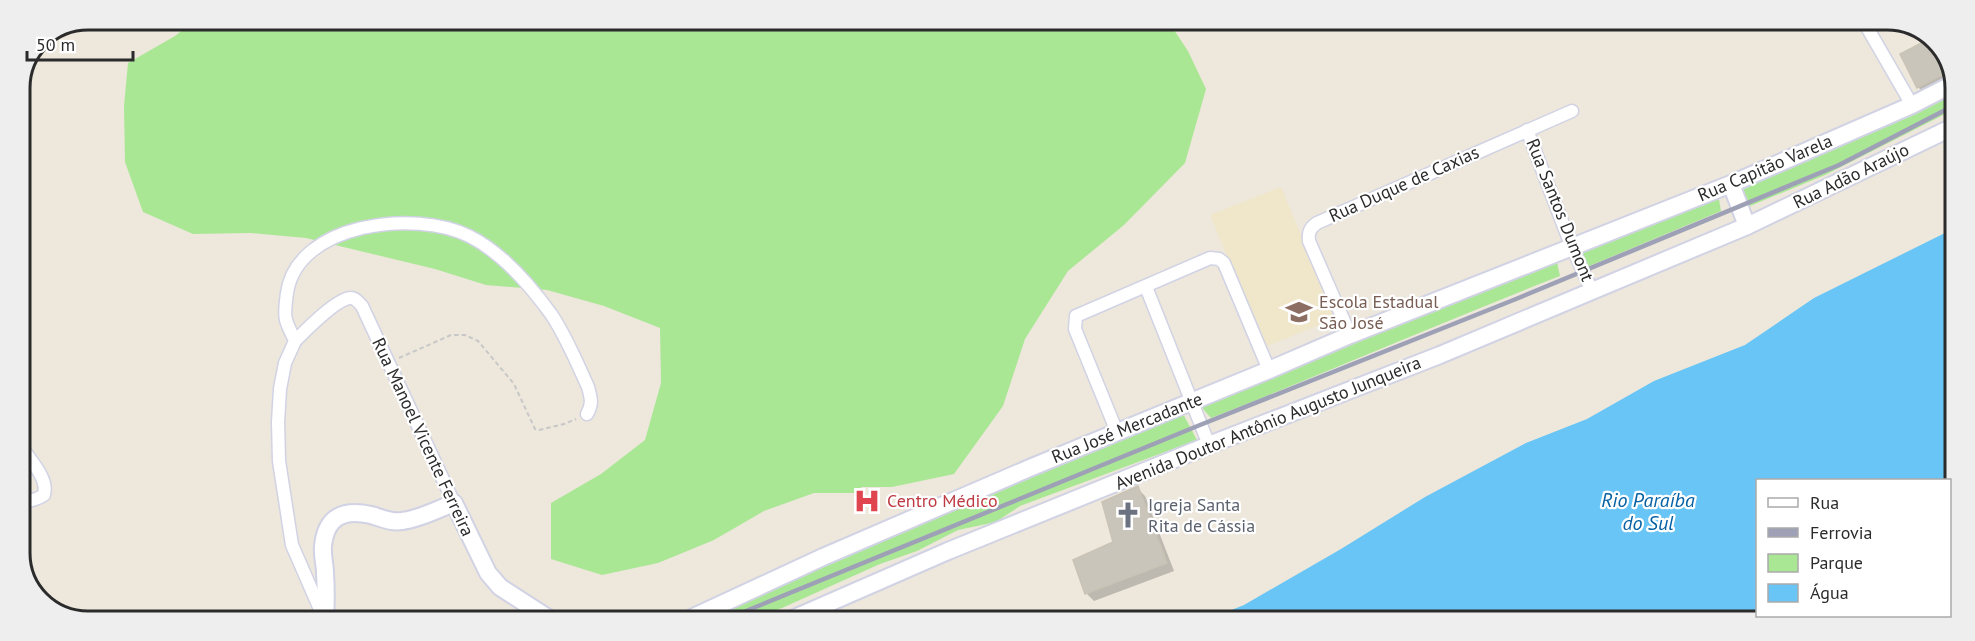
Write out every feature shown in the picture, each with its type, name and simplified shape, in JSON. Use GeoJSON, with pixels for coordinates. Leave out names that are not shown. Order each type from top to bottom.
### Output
{"type":"FeatureCollection","features":[{"type":"Feature","properties":{"kind":"street"},"geometry":{"type":"LineString","coordinates":[[1869,30],[1912,105]]}},
{"type":"Feature","properties":{"kind":"street","name":"Rua Capitão Varela"},"geometry":{"type":"LineString","coordinates":[[1571,246],[1731,184],[1912,105],[1945,88]]}},
{"type":"Feature","properties":{"kind":"street","name":"Rua Duque de Caxias"},"geometry":{"type":"LineString","coordinates":[[1350,335],[1309,241],[1308,234],[1311,228],[1317,223],[1572,111]]}},
{"type":"Feature","properties":{"kind":"street","name":"Rua Santos Dumont"},"geometry":{"type":"LineString","coordinates":[[1527,130],[1571,246],[1592,291]]}},
{"type":"Feature","properties":{"kind":"street","name":"Rua Adão Araújo"},"geometry":{"type":"LineString","coordinates":[[1747,226],[1945,131]]}},
{"type":"Feature","properties":{"kind":"street"},"geometry":{"type":"LineString","coordinates":[[1731,184],[1747,226]]}},
{"type":"Feature","properties":{"kind":"street"},"geometry":{"type":"LineString","coordinates":[[321,611],[292,545],[279,461],[280,389],[285,363],[295,341],[285,318],[285,303],[289,280],[303,257],[344,233],[366,226],[400,222],[434,226],[468,236],[495,254],[519,275],[552,315],[588,387],[592,399],[587,414]]}},
{"type":"Feature","properties":{"kind":"street","name":"Avenida Doutor Antônio Augusto Junqueira"},"geometry":{"type":"LineString","coordinates":[[811,611],[948,551],[1209,445],[1440,355],[1747,226]]}},
{"type":"Feature","properties":{"kind":"street","name":"Rua José Mercadante"},"geometry":{"type":"LineString","coordinates":[[706,611],[833,552],[1117,432],[1571,246]]}},
{"type":"Feature","properties":{"kind":"street"},"geometry":{"type":"LineString","coordinates":[[1117,432],[1075,329],[1075,318],[1078,314],[1210,258],[1219,259],[1224,263],[1269,370]]}},
{"type":"Feature","properties":{"kind":"street"},"geometry":{"type":"LineString","coordinates":[[1146,287],[1209,445]]}},
{"type":"Feature","properties":{"kind":"street","name":"Rua Manoel Vicente Ferreira"},"geometry":{"type":"LineString","coordinates":[[295,341],[324,313],[344,299],[351,298],[362,306],[488,573],[500,587],[537,611]]}},
{"type":"Feature","properties":{"kind":"street"},"geometry":{"type":"LineString","coordinates":[[30,459],[44,480],[46,489],[44,495],[30,500]]}},
{"type":"Feature","properties":{"kind":"street"},"geometry":{"type":"LineString","coordinates":[[325,611],[325,572],[322,547],[332,520],[353,512],[401,522],[454,503]]}},
{"type":"Feature","properties":{"kind":"path"},"geometry":{"type":"LineString","coordinates":[[388,363],[451,335],[465,335],[478,341],[514,384],[535,429],[564,424],[587,414]]}},
{"type":"Feature","properties":{"kind":"shaded area"},"geometry":{"type":"Polygon","coordinates":[[[1281,187],[1336,318],[1265,347],[1210,215],[1281,187]]]}},
{"type":"Feature","properties":{"kind":"green space"},"geometry":{"type":"Polygon","coordinates":[[[182,30],[1174,30],[1188,51],[1206,89],[1185,163],[1124,225],[1068,271],[1025,339],[1003,406],[954,474],[892,487],[861,487],[864,493],[814,493],[764,511],[714,540],[658,563],[602,575],[551,559],[551,503],[601,474],[645,440],[661,383],[660,328],[604,306],[547,290],[486,285],[435,269],[306,238],[250,233],[193,234],[143,212],[125,162],[124,106],[128,63],[182,30]]]}},
{"type":"Feature","properties":{"kind":"green space"},"geometry":{"type":"Polygon","coordinates":[[[1945,93],[1945,114],[1825,175],[1750,206],[1742,190],[1945,93]]]}},
{"type":"Feature","properties":{"kind":"green space"},"geometry":{"type":"Polygon","coordinates":[[[1718,194],[1721,211],[1587,267],[1576,248],[1718,194]]]}},
{"type":"Feature","properties":{"kind":"green space"},"geometry":{"type":"Polygon","coordinates":[[[1556,258],[1560,276],[1255,401],[1211,418],[1197,402],[1556,258]]]}},
{"type":"Feature","properties":{"kind":"green space"},"geometry":{"type":"Polygon","coordinates":[[[1181,410],[1197,440],[1020,506],[996,522],[958,530],[917,551],[880,564],[782,608],[773,611],[709,611],[1181,410]]]}},
{"type":"Feature","properties":{"kind":"water","name":"Rio Paraíba do Sul"},"geometry":{"type":"Polygon","coordinates":[[[1945,233],[1945,479],[1756,479],[1756,611],[1229,611],[1244,605],[1341,549],[1425,497],[1526,443],[1587,419],[1654,381],[1745,345],[1814,298],[1945,233]]]}},
{"type":"Feature","properties":{"kind":"building"},"geometry":{"type":"Polygon","coordinates":[[[1923,42],[1937,59],[1943,74],[1917,88],[1900,54],[1923,42]]]}},
{"type":"Feature","properties":{"kind":"building"},"geometry":{"type":"Polygon","coordinates":[[[1138,486],[1167,563],[1085,594],[1073,560],[1113,542],[1102,502],[1138,486]]]}},
{"type":"Feature","properties":{"kind":"railway"},"geometry":{"type":"LineString","coordinates":[[746,611],[1200,425],[1516,299],[1839,165],[1945,110]]}},
{"type":"Feature","properties":{"kind":"place","name":"Escola Estadual São José"},"geometry":{"type":"Point","coordinates":[1299,312]}},
{"type":"Feature","properties":{"kind":"place","name":"Centro Médico"},"geometry":{"type":"Point","coordinates":[867,501]}},
{"type":"Feature","properties":{"kind":"place","name":"Igreja Santa Rita de Cássia"},"geometry":{"type":"Point","coordinates":[1128,515]}}]}
